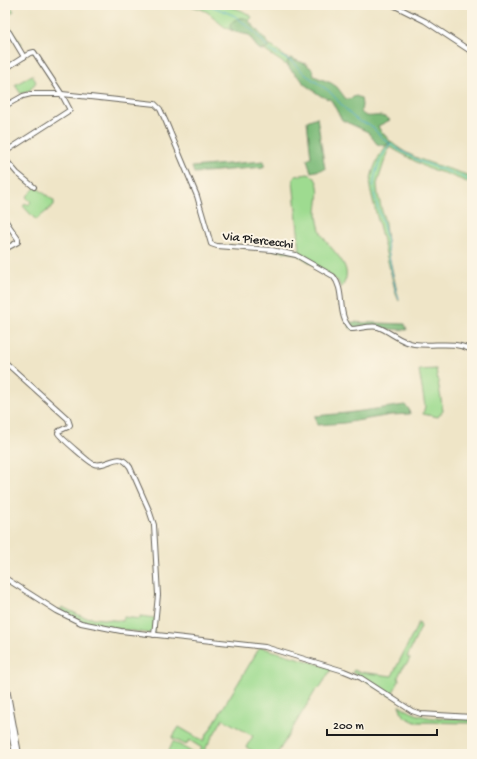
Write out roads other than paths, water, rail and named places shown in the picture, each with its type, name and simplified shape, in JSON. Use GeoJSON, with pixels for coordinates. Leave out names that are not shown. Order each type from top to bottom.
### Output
{"type":"FeatureCollection","features":[{"type":"Feature","properties":{"kind":"highway"},"geometry":{"type":"LineString","coordinates":[[5,689],[17,754]]}},
{"type":"Feature","properties":{"kind":"highway"},"geometry":{"type":"LineString","coordinates":[[5,717],[12,754]]}},
{"type":"Feature","properties":{"kind":"street"},"geometry":{"type":"LineString","coordinates":[[392,5],[425,21],[472,52]]}},
{"type":"Feature","properties":{"kind":"street"},"geometry":{"type":"LineString","coordinates":[[5,34],[9,32],[24,57]]}},
{"type":"Feature","properties":{"kind":"street"},"geometry":{"type":"LineString","coordinates":[[5,69],[32,52],[36,53],[70,108],[68,112],[5,152]]}},
{"type":"Feature","properties":{"kind":"street","name":"Via Piercecchi"},"geometry":{"type":"LineString","coordinates":[[5,106],[23,96],[31,94],[62,94],[154,104],[160,109],[198,196],[211,244],[217,246],[272,250],[296,255],[327,273],[337,281],[340,287],[343,314],[345,322],[350,329],[377,327],[402,341],[412,344],[452,344],[463,346],[472,350]]}},
{"type":"Feature","properties":{"kind":"street"},"geometry":{"type":"LineString","coordinates":[[5,159],[17,173],[34,187]]}},
{"type":"Feature","properties":{"kind":"street"},"geometry":{"type":"LineString","coordinates":[[5,220],[18,239],[18,242],[5,249]]}},
{"type":"Feature","properties":{"kind":"street"},"geometry":{"type":"LineString","coordinates":[[5,362],[70,422],[70,425],[58,432],[60,436],[91,464],[122,459],[127,462],[130,467],[154,525],[158,595],[154,635]]}},
{"type":"Feature","properties":{"kind":"street"},"geometry":{"type":"LineString","coordinates":[[5,578],[57,611],[81,623],[121,631],[265,647],[344,671],[360,678],[412,711],[421,714],[472,717]]}},
{"type":"Feature","properties":{"kind":"waterway"},"geometry":{"type":"LineString","coordinates":[[209,5],[235,16],[254,32],[272,52],[291,61],[306,75],[329,91],[352,116],[360,122],[369,124],[382,138],[396,148],[419,161],[463,177],[472,182]]}},
{"type":"Feature","properties":{"kind":"waterway"},"geometry":{"type":"LineString","coordinates":[[390,144],[384,152],[378,166],[374,186],[375,197],[383,223],[399,299]]}}]}
